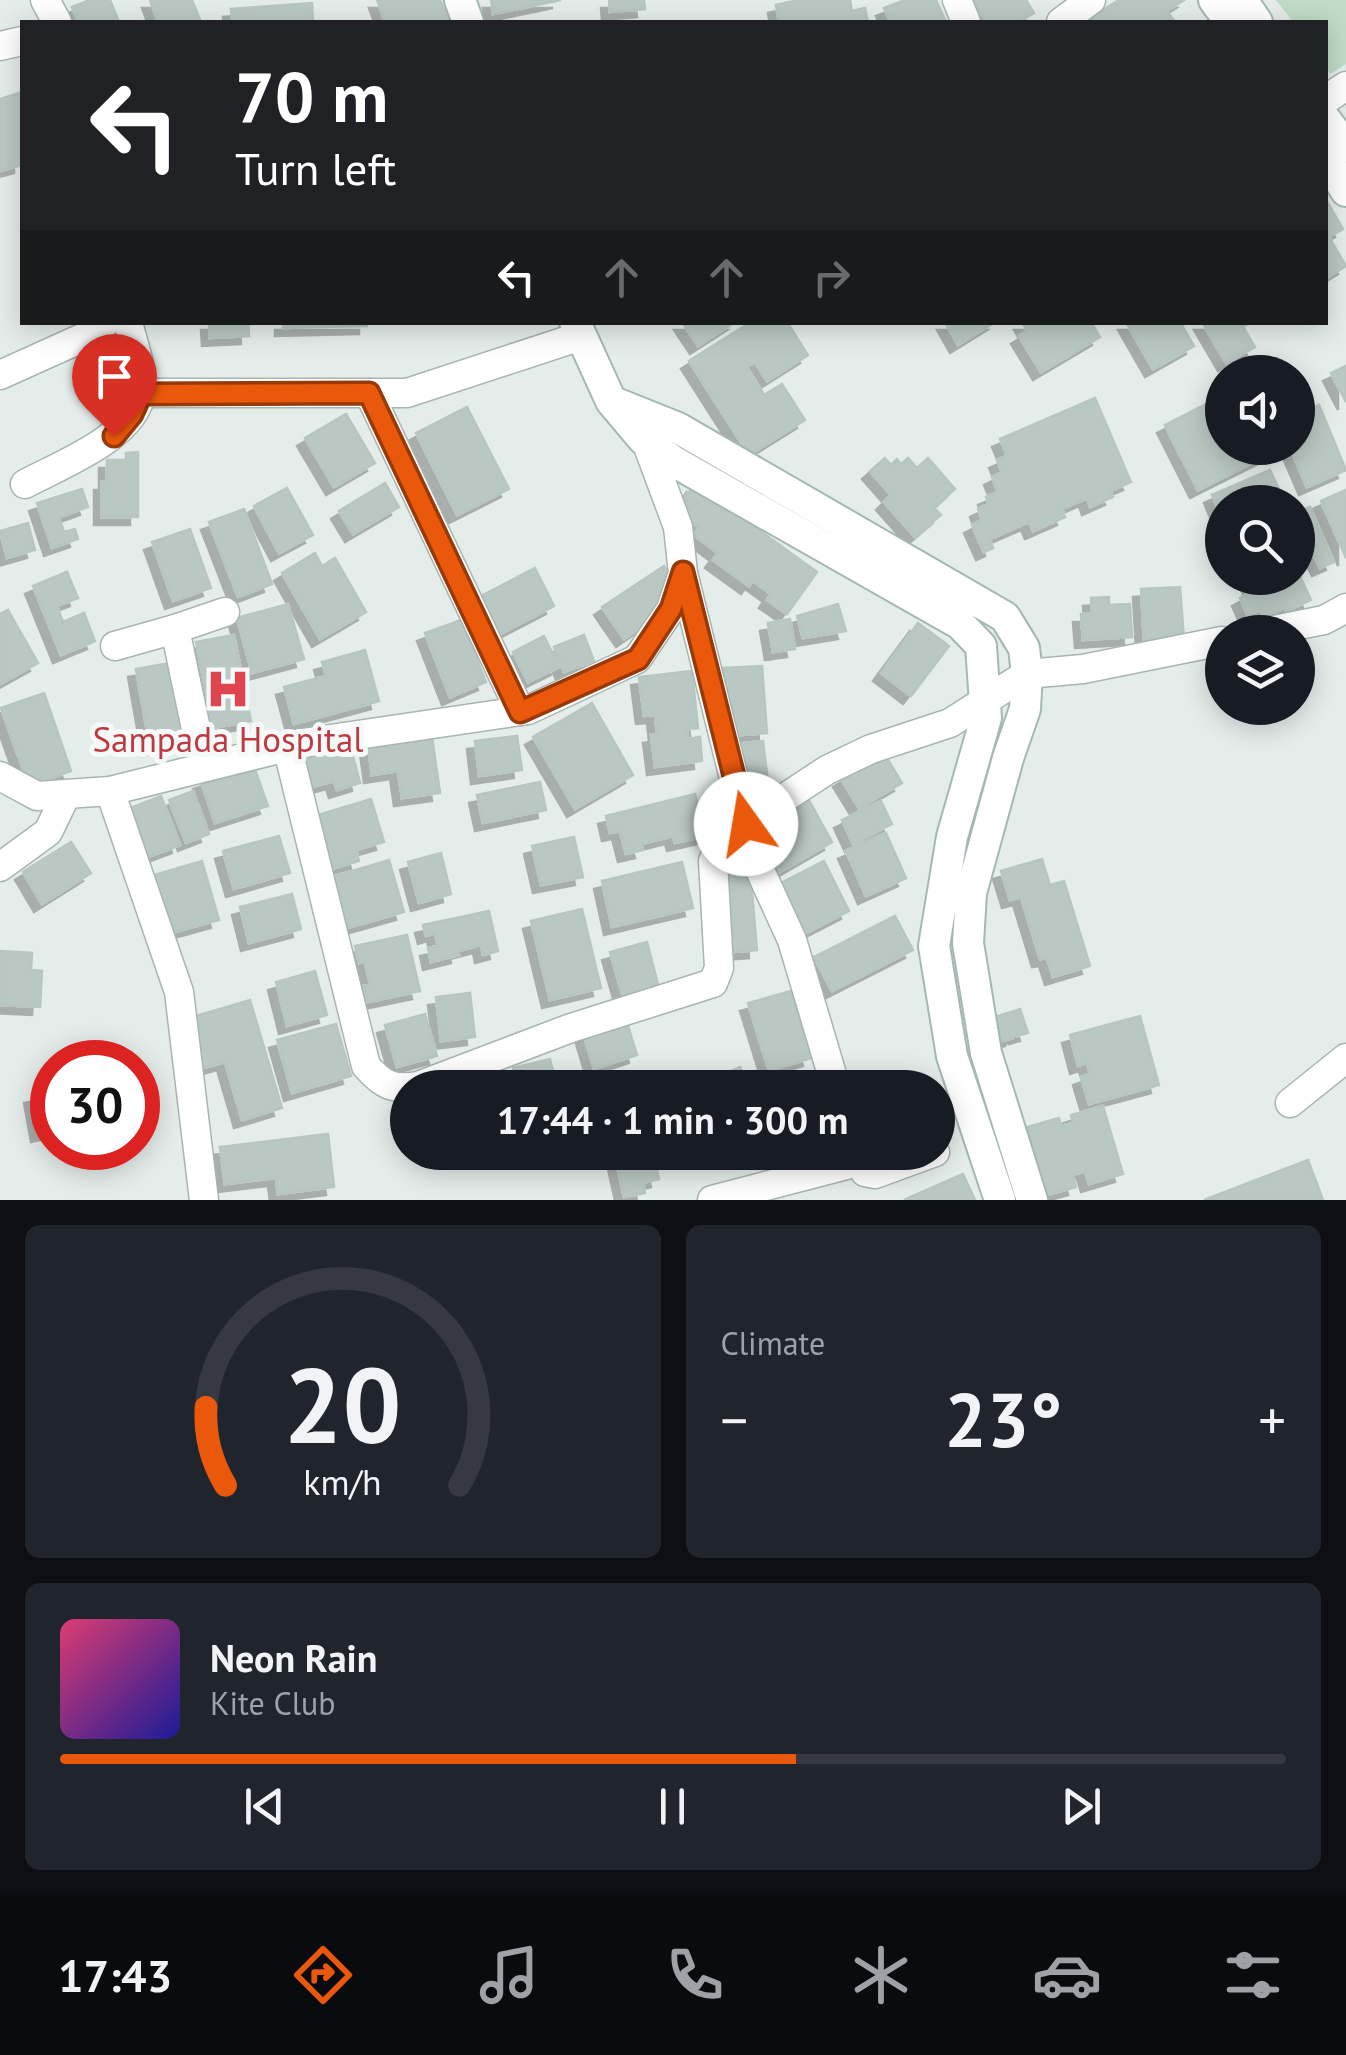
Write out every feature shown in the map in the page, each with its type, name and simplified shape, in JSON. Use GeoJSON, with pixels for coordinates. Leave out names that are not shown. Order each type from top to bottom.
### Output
{"type":"FeatureCollection","features":[{"type":"Feature","properties":{"kind":"street"},"geometry":{"type":"LineString","coordinates":[[1064,20],[1090,0]]}},
{"type":"Feature","properties":{"kind":"street"},"geometry":{"type":"LineString","coordinates":[[1328,123],[1346,147]]}},
{"type":"Feature","properties":{"kind":"street"},"geometry":{"type":"LineString","coordinates":[[1328,163],[1346,191]]}},
{"type":"Feature","properties":{"kind":"street"},"geometry":{"type":"LineString","coordinates":[[0,375],[91,334],[102,325]]}},
{"type":"Feature","properties":{"kind":"street"},"geometry":{"type":"LineString","coordinates":[[25,484],[114,436],[132,414],[141,394],[129,325]]}},
{"type":"Feature","properties":{"kind":"street"},"geometry":{"type":"LineString","coordinates":[[141,394],[408,393],[578,329],[610,402],[643,425],[673,461],[960,624],[981,646],[986,718],[952,837],[934,946],[952,1056],[1000,1200]]}},
{"type":"Feature","properties":{"kind":"street"},"geometry":{"type":"LineString","coordinates":[[369,393],[520,712]]}},
{"type":"Feature","properties":{"kind":"street"},"geometry":{"type":"LineString","coordinates":[[643,425],[678,527],[683,572],[753,854],[792,940],[831,1070]]}},
{"type":"Feature","properties":{"kind":"street"},"geometry":{"type":"LineString","coordinates":[[643,425],[678,428],[1005,617],[1024,648],[1026,709],[1008,758],[971,893],[968,944],[986,1053],[1032,1200]]}},
{"type":"Feature","properties":{"kind":"street"},"geometry":{"type":"LineString","coordinates":[[0,776],[37,796],[110,791],[287,746],[520,712],[638,659],[671,609],[683,572]]}},
{"type":"Feature","properties":{"kind":"street"},"geometry":{"type":"LineString","coordinates":[[1315,622],[1346,608]]}},
{"type":"Feature","properties":{"kind":"street"},"geometry":{"type":"LineString","coordinates":[[115,646],[225,612]]}},
{"type":"Feature","properties":{"kind":"street"},"geometry":{"type":"LineString","coordinates":[[175,629],[204,767]]}},
{"type":"Feature","properties":{"kind":"street"},"geometry":{"type":"LineString","coordinates":[[287,746],[366,1066],[381,1083],[397,1089],[418,1086],[572,1028],[713,983],[719,968],[713,861],[719,849],[746,824],[826,770],[871,748],[950,723],[1027,674],[1084,669],[1205,644]]}},
{"type":"Feature","properties":{"kind":"street"},"geometry":{"type":"LineString","coordinates":[[110,791],[179,992],[204,1200]]}},
{"type":"Feature","properties":{"kind":"street"},"geometry":{"type":"LineString","coordinates":[[0,867],[48,832],[66,795]]}},
{"type":"Feature","properties":{"kind":"street"},"geometry":{"type":"LineString","coordinates":[[1290,1103],[1346,1058]]}},
{"type":"Feature","properties":{"kind":"street"},"geometry":{"type":"LineString","coordinates":[[712,1200],[812,1170]]}},
{"type":"Feature","properties":{"kind":"green space"},"geometry":{"type":"Polygon","coordinates":[[[1276,0],[1346,0],[1346,64],[1330,74],[1328,71],[1328,20],[1291,20],[1276,0]]]}},
{"type":"Feature","properties":{"kind":"building"},"geometry":{"type":"Polygon","coordinates":[[[90,0],[110,0],[118,20],[77,20],[72,7],[90,0]]]}},
{"type":"Feature","properties":{"kind":"building"},"geometry":{"type":"Polygon","coordinates":[[[150,0],[192,0],[200,20],[157,20],[150,0]]]}},
{"type":"Feature","properties":{"kind":"building"},"geometry":{"type":"Polygon","coordinates":[[[377,0],[440,0],[449,20],[384,20],[377,0]]]}},
{"type":"Feature","properties":{"kind":"building"},"geometry":{"type":"Polygon","coordinates":[[[491,0],[561,0],[493,14],[491,0]]]}},
{"type":"Feature","properties":{"kind":"building"},"geometry":{"type":"Polygon","coordinates":[[[609,0],[644,0],[645,9],[610,12],[609,0]]]}},
{"type":"Feature","properties":{"kind":"building"},"geometry":{"type":"Polygon","coordinates":[[[798,0],[850,0],[852,11],[865,8],[868,20],[779,20],[776,5],[798,0]]]}},
{"type":"Feature","properties":{"kind":"building"},"geometry":{"type":"Polygon","coordinates":[[[905,0],[936,0],[945,20],[889,20],[884,8],[905,0]]]}},
{"type":"Feature","properties":{"kind":"building"},"geometry":{"type":"Polygon","coordinates":[[[972,0],[1026,0],[1034,13],[1022,20],[985,20],[972,0]]]}},
{"type":"Feature","properties":{"kind":"building"},"geometry":{"type":"Polygon","coordinates":[[[1119,0],[1184,0],[1167,11],[1174,20],[1086,20],[1119,0]]]}},
{"type":"Feature","properties":{"kind":"building"},"geometry":{"type":"Polygon","coordinates":[[[312,3],[313,20],[232,20],[231,9],[312,3]]]}},
{"type":"Feature","properties":{"kind":"building"},"geometry":{"type":"Polygon","coordinates":[[[20,93],[20,166],[0,171],[0,99],[20,93]]]}},
{"type":"Feature","properties":{"kind":"building"},"geometry":{"type":"Polygon","coordinates":[[[1328,203],[1343,229],[1329,237],[1346,266],[1328,277],[1328,203]]]}},
{"type":"Feature","properties":{"kind":"building"},"geometry":{"type":"Polygon","coordinates":[[[209,325],[248,325],[249,336],[210,338],[209,325]]]}},
{"type":"Feature","properties":{"kind":"building"},"geometry":{"type":"Polygon","coordinates":[[[283,325],[367,325],[367,326],[283,325]]]}},
{"type":"Feature","properties":{"kind":"building"},"geometry":{"type":"Polygon","coordinates":[[[684,325],[730,325],[698,346],[684,325]]]}},
{"type":"Feature","properties":{"kind":"building"},"geometry":{"type":"Polygon","coordinates":[[[746,325],[789,325],[808,355],[767,381],[755,362],[747,367],[764,395],[782,384],[805,420],[749,455],[689,361],[746,325]]]}},
{"type":"Feature","properties":{"kind":"building"},"geometry":{"type":"Polygon","coordinates":[[[947,325],[990,325],[958,345],[947,325]]]}},
{"type":"Feature","properties":{"kind":"building"},"geometry":{"type":"Polygon","coordinates":[[[1024,325],[1093,325],[1100,337],[1041,372],[1019,336],[1027,331],[1024,325]]]}},
{"type":"Feature","properties":{"kind":"building"},"geometry":{"type":"Polygon","coordinates":[[[1128,325],[1182,325],[1194,346],[1153,369],[1128,325]]]}},
{"type":"Feature","properties":{"kind":"building"},"geometry":{"type":"Polygon","coordinates":[[[1204,325],[1246,325],[1243,327],[1255,347],[1240,355],[1221,355],[1204,325]]]}},
{"type":"Feature","properties":{"kind":"building"},"geometry":{"type":"Polygon","coordinates":[[[1346,366],[1346,402],[1331,373],[1346,366]]]}},
{"type":"Feature","properties":{"kind":"building"},"geometry":{"type":"Polygon","coordinates":[[[1095,398],[1131,482],[1110,491],[1113,497],[1090,507],[1087,498],[1062,509],[1065,517],[1033,531],[1029,522],[990,539],[993,548],[984,552],[972,525],[982,520],[978,509],[989,504],[986,497],[998,492],[992,477],[1002,472],[997,460],[1007,456],[1000,439],[1095,398]]]}},
{"type":"Feature","properties":{"kind":"building"},"geometry":{"type":"Polygon","coordinates":[[[1205,405],[1205,465],[1248,465],[1198,490],[1165,425],[1205,405]]]}},
{"type":"Feature","properties":{"kind":"building"},"geometry":{"type":"Polygon","coordinates":[[[1319,405],[1346,470],[1306,485],[1297,465],[1315,465],[1315,407],[1319,405]]]}},
{"type":"Feature","properties":{"kind":"building"},"geometry":{"type":"Polygon","coordinates":[[[467,407],[509,489],[457,515],[416,433],[467,407]]]}},
{"type":"Feature","properties":{"kind":"building"},"geometry":{"type":"Polygon","coordinates":[[[346,414],[375,463],[334,487],[305,438],[346,414]]]}},
{"type":"Feature","properties":{"kind":"building"},"geometry":{"type":"Polygon","coordinates":[[[138,452],[138,517],[102,517],[102,482],[107,482],[107,460],[126,460],[126,453],[138,452]]]}},
{"type":"Feature","properties":{"kind":"building"},"geometry":{"type":"Polygon","coordinates":[[[885,458],[891,465],[897,459],[901,464],[908,458],[917,468],[928,458],[955,489],[934,508],[941,515],[915,537],[884,502],[891,495],[870,471],[885,458]]]}},
{"type":"Feature","properties":{"kind":"building"},"geometry":{"type":"Polygon","coordinates":[[[1270,470],[1277,485],[1235,485],[1270,470]]]}},
{"type":"Feature","properties":{"kind":"building"},"geometry":{"type":"Polygon","coordinates":[[[385,483],[399,507],[353,534],[339,511],[385,483]]]}},
{"type":"Feature","properties":{"kind":"building"},"geometry":{"type":"Polygon","coordinates":[[[695,484],[817,572],[787,614],[767,600],[771,594],[753,581],[749,586],[713,560],[718,553],[694,535],[699,527],[676,510],[695,484]]]}},
{"type":"Feature","properties":{"kind":"building"},"geometry":{"type":"Polygon","coordinates":[[[287,488],[313,535],[279,553],[254,506],[287,488]]]}},
{"type":"Feature","properties":{"kind":"building"},"geometry":{"type":"Polygon","coordinates":[[[82,489],[88,507],[59,517],[64,532],[75,529],[78,539],[52,548],[37,503],[82,489]]]}},
{"type":"Feature","properties":{"kind":"building"},"geometry":{"type":"Polygon","coordinates":[[[1346,490],[1346,558],[1321,501],[1346,490]]]}},
{"type":"Feature","properties":{"kind":"building"},"geometry":{"type":"Polygon","coordinates":[[[244,509],[272,584],[238,597],[209,522],[244,509]]]}},
{"type":"Feature","properties":{"kind":"building"},"geometry":{"type":"Polygon","coordinates":[[[1315,518],[1334,562],[1320,568],[1315,558],[1315,518]]]}},
{"type":"Feature","properties":{"kind":"building"},"geometry":{"type":"Polygon","coordinates":[[[28,523],[35,550],[7,558],[0,531],[28,523]]]}},
{"type":"Feature","properties":{"kind":"building"},"geometry":{"type":"Polygon","coordinates":[[[190,529],[211,588],[173,601],[152,542],[190,529]]]}},
{"type":"Feature","properties":{"kind":"building"},"geometry":{"type":"Polygon","coordinates":[[[315,553],[322,566],[335,558],[366,612],[320,639],[282,573],[315,553]]]}},
{"type":"Feature","properties":{"kind":"building"},"geometry":{"type":"Polygon","coordinates":[[[664,566],[675,583],[657,595],[667,609],[624,639],[602,607],[664,566]]]}},
{"type":"Feature","properties":{"kind":"building"},"geometry":{"type":"Polygon","coordinates":[[[535,568],[554,606],[500,634],[481,596],[535,568]]]}},
{"type":"Feature","properties":{"kind":"building"},"geometry":{"type":"Polygon","coordinates":[[[67,572],[78,598],[57,606],[63,622],[84,613],[95,641],[61,655],[33,586],[67,572]]]}},
{"type":"Feature","properties":{"kind":"building"},"geometry":{"type":"Polygon","coordinates":[[[1180,587],[1184,639],[1144,641],[1141,589],[1180,587]]]}},
{"type":"Feature","properties":{"kind":"building"},"geometry":{"type":"Polygon","coordinates":[[[1309,595],[1311,600],[1287,611],[1284,607],[1273,615],[1262,615],[1260,610],[1248,615],[1240,598],[1309,595]]]}},
{"type":"Feature","properties":{"kind":"building"},"geometry":{"type":"Polygon","coordinates":[[[1109,597],[1109,605],[1130,604],[1132,637],[1083,640],[1081,614],[1092,614],[1091,598],[1109,597]]]}},
{"type":"Feature","properties":{"kind":"building"},"geometry":{"type":"Polygon","coordinates":[[[288,604],[304,659],[252,673],[237,618],[288,604]]]}},
{"type":"Feature","properties":{"kind":"building"},"geometry":{"type":"Polygon","coordinates":[[[838,604],[846,631],[803,638],[797,616],[838,604]]]}},
{"type":"Feature","properties":{"kind":"building"},"geometry":{"type":"Polygon","coordinates":[[[8,610],[38,663],[0,684],[0,614],[8,610]]]}},
{"type":"Feature","properties":{"kind":"building"},"geometry":{"type":"Polygon","coordinates":[[[790,619],[795,649],[773,652],[768,623],[790,619]]]}},
{"type":"Feature","properties":{"kind":"building"},"geometry":{"type":"Polygon","coordinates":[[[461,620],[486,682],[450,697],[425,633],[461,620]]]}},
{"type":"Feature","properties":{"kind":"building"},"geometry":{"type":"Polygon","coordinates":[[[918,623],[949,646],[911,696],[881,673],[918,623]]]}},
{"type":"Feature","properties":{"kind":"building"},"geometry":{"type":"Polygon","coordinates":[[[234,635],[251,721],[213,728],[196,642],[234,635]]]}},
{"type":"Feature","properties":{"kind":"building"},"geometry":{"type":"Polygon","coordinates":[[[584,635],[594,661],[564,672],[554,647],[584,635]]]}},
{"type":"Feature","properties":{"kind":"building"},"geometry":{"type":"Polygon","coordinates":[[[544,636],[559,667],[528,682],[513,652],[544,636]]]}},
{"type":"Feature","properties":{"kind":"building"},"geometry":{"type":"Polygon","coordinates":[[[365,650],[379,701],[294,724],[284,687],[326,676],[322,662],[365,650]]]}},
{"type":"Feature","properties":{"kind":"building"},"geometry":{"type":"Polygon","coordinates":[[[176,662],[189,741],[150,748],[136,669],[176,662]]]}},
{"type":"Feature","properties":{"kind":"building"},"geometry":{"type":"Polygon","coordinates":[[[762,666],[767,733],[728,736],[723,668],[762,666]]]}},
{"type":"Feature","properties":{"kind":"building"},"geometry":{"type":"Polygon","coordinates":[[[692,671],[698,728],[687,729],[688,739],[700,737],[702,761],[655,767],[651,735],[657,734],[655,715],[644,716],[639,677],[692,671]]]}},
{"type":"Feature","properties":{"kind":"building"},"geometry":{"type":"Polygon","coordinates":[[[44,693],[71,771],[29,786],[1,708],[44,693]]]}},
{"type":"Feature","properties":{"kind":"building"},"geometry":{"type":"Polygon","coordinates":[[[592,703],[633,775],[575,809],[533,737],[592,703]]]}},
{"type":"Feature","properties":{"kind":"building"},"geometry":{"type":"Polygon","coordinates":[[[517,736],[522,770],[479,776],[475,741],[517,736]]]}},
{"type":"Feature","properties":{"kind":"building"},"geometry":{"type":"Polygon","coordinates":[[[432,737],[440,793],[402,798],[398,771],[372,775],[368,746],[432,737]]]}},
{"type":"Feature","properties":{"kind":"building"},"geometry":{"type":"Polygon","coordinates":[[[763,741],[769,790],[742,793],[736,744],[763,741]]]}},
{"type":"Feature","properties":{"kind":"building"},"geometry":{"type":"Polygon","coordinates":[[[334,750],[336,756],[352,752],[360,783],[337,790],[334,781],[309,788],[293,761],[334,750]]]}},
{"type":"Feature","properties":{"kind":"building"},"geometry":{"type":"Polygon","coordinates":[[[884,753],[902,783],[859,808],[841,779],[884,753]]]}},
{"type":"Feature","properties":{"kind":"building"},"geometry":{"type":"Polygon","coordinates":[[[253,764],[268,806],[215,823],[201,781],[253,764]]]}},
{"type":"Feature","properties":{"kind":"building"},"geometry":{"type":"Polygon","coordinates":[[[540,782],[546,810],[483,823],[477,795],[540,782]]]}},
{"type":"Feature","properties":{"kind":"building"},"geometry":{"type":"Polygon","coordinates":[[[193,791],[209,834],[186,843],[169,800],[193,791]]]}},
{"type":"Feature","properties":{"kind":"building"},"geometry":{"type":"Polygon","coordinates":[[[805,793],[832,842],[778,873],[750,823],[805,793]]]}},
{"type":"Feature","properties":{"kind":"building"},"geometry":{"type":"Polygon","coordinates":[[[695,794],[705,836],[675,843],[673,836],[641,844],[643,850],[626,854],[620,831],[610,833],[606,816],[695,794]]]}},
{"type":"Feature","properties":{"kind":"building"},"geometry":{"type":"Polygon","coordinates":[[[161,796],[180,845],[143,859],[123,811],[161,796]]]}},
{"type":"Feature","properties":{"kind":"building"},"geometry":{"type":"Polygon","coordinates":[[[371,799],[384,842],[356,850],[359,861],[328,870],[311,817],[371,799]]]}},
{"type":"Feature","properties":{"kind":"building"},"geometry":{"type":"Polygon","coordinates":[[[881,801],[892,824],[853,844],[842,820],[881,801]]]}},
{"type":"Feature","properties":{"kind":"building"},"geometry":{"type":"Polygon","coordinates":[[[886,833],[906,878],[866,896],[846,851],[886,833]]]}},
{"type":"Feature","properties":{"kind":"building"},"geometry":{"type":"Polygon","coordinates":[[[279,836],[290,873],[234,889],[223,851],[279,836]]]}},
{"type":"Feature","properties":{"kind":"building"},"geometry":{"type":"Polygon","coordinates":[[[574,837],[583,877],[541,885],[532,846],[574,837]]]}},
{"type":"Feature","properties":{"kind":"building"},"geometry":{"type":"Polygon","coordinates":[[[71,842],[91,873],[42,904],[23,872],[71,842]]]}},
{"type":"Feature","properties":{"kind":"building"},"geometry":{"type":"Polygon","coordinates":[[[441,853],[451,894],[419,903],[408,862],[441,853]]]}},
{"type":"Feature","properties":{"kind":"building"},"geometry":{"type":"Polygon","coordinates":[[[1042,859],[1050,885],[1064,881],[1090,966],[1053,977],[1047,958],[1040,959],[1021,897],[1010,900],[1001,871],[1042,859]]]}},
{"type":"Feature","properties":{"kind":"building"},"geometry":{"type":"Polygon","coordinates":[[[389,860],[404,912],[347,928],[332,877],[389,860]]]}},
{"type":"Feature","properties":{"kind":"building"},"geometry":{"type":"Polygon","coordinates":[[[202,861],[219,920],[164,935],[147,877],[202,861]]]}},
{"type":"Feature","properties":{"kind":"building"},"geometry":{"type":"Polygon","coordinates":[[[824,861],[849,911],[800,936],[775,886],[824,861]]]}},
{"type":"Feature","properties":{"kind":"building"},"geometry":{"type":"Polygon","coordinates":[[[682,862],[693,908],[612,927],[602,881],[682,862]]]}},
{"type":"Feature","properties":{"kind":"building"},"geometry":{"type":"Polygon","coordinates":[[[750,869],[757,950],[721,953],[713,872],[750,869]]]}},
{"type":"Feature","properties":{"kind":"building"},"geometry":{"type":"Polygon","coordinates":[[[292,894],[301,929],[249,943],[240,907],[292,894]]]}},
{"type":"Feature","properties":{"kind":"building"},"geometry":{"type":"Polygon","coordinates":[[[582,909],[601,988],[550,1000],[531,921],[582,909]]]}},
{"type":"Feature","properties":{"kind":"building"},"geometry":{"type":"Polygon","coordinates":[[[489,911],[498,951],[483,955],[481,945],[431,962],[428,948],[438,946],[435,933],[426,936],[423,925],[489,911]]]}},
{"type":"Feature","properties":{"kind":"building"},"geometry":{"type":"Polygon","coordinates":[[[895,916],[913,950],[832,991],[814,957],[895,916]]]}},
{"type":"Feature","properties":{"kind":"building"},"geometry":{"type":"Polygon","coordinates":[[[407,935],[420,991],[368,1002],[364,986],[370,985],[365,962],[359,963],[355,946],[407,935]]]}},
{"type":"Feature","properties":{"kind":"building"},"geometry":{"type":"Polygon","coordinates":[[[647,942],[659,988],[623,997],[610,952],[647,942]]]}},
{"type":"Feature","properties":{"kind":"building"},"geometry":{"type":"Polygon","coordinates":[[[0,951],[32,953],[31,970],[42,971],[40,1007],[0,1005],[0,951]]]}},
{"type":"Feature","properties":{"kind":"building"},"geometry":{"type":"Polygon","coordinates":[[[315,971],[327,1015],[287,1026],[276,982],[315,971]]]}},
{"type":"Feature","properties":{"kind":"building"},"geometry":{"type":"Polygon","coordinates":[[[791,991],[811,1058],[769,1070],[748,1003],[791,991]]]}},
{"type":"Feature","properties":{"kind":"building"},"geometry":{"type":"Polygon","coordinates":[[[470,993],[475,1037],[441,1041],[436,997],[470,993]]]}},
{"type":"Feature","properties":{"kind":"building"},"geometry":{"type":"Polygon","coordinates":[[[250,1000],[282,1108],[242,1120],[225,1062],[200,1069],[186,1019],[250,1000]]]}},
{"type":"Feature","properties":{"kind":"building"},"geometry":{"type":"Polygon","coordinates":[[[1020,1009],[1028,1033],[1016,1033],[1003,1041],[995,1017],[1020,1009]]]}},
{"type":"Feature","properties":{"kind":"building"},"geometry":{"type":"Polygon","coordinates":[[[425,1014],[437,1056],[397,1067],[385,1025],[425,1014]]]}},
{"type":"Feature","properties":{"kind":"building"},"geometry":{"type":"Polygon","coordinates":[[[625,1016],[637,1055],[594,1069],[582,1029],[625,1016]]]}},
{"type":"Feature","properties":{"kind":"building"},"geometry":{"type":"Polygon","coordinates":[[[1140,1016],[1159,1085],[1089,1104],[1081,1077],[1090,1074],[1087,1063],[1078,1066],[1070,1035],[1140,1016]]]}},
{"type":"Feature","properties":{"kind":"building"},"geometry":{"type":"Polygon","coordinates":[[[336,1024],[351,1076],[292,1093],[277,1040],[336,1024]]]}},
{"type":"Feature","properties":{"kind":"building"},"geometry":{"type":"Polygon","coordinates":[[[550,1059],[553,1070],[514,1070],[550,1059]]]}},
{"type":"Feature","properties":{"kind":"building"},"geometry":{"type":"Polygon","coordinates":[[[1103,1106],[1123,1174],[1089,1184],[1085,1171],[1073,1175],[1076,1187],[1047,1195],[1027,1127],[1059,1118],[1061,1126],[1073,1123],[1071,1115],[1103,1106]]]}},
{"type":"Feature","properties":{"kind":"building"},"geometry":{"type":"Polygon","coordinates":[[[328,1134],[334,1187],[278,1194],[276,1178],[225,1184],[220,1147],[328,1134]]]}},
{"type":"Feature","properties":{"kind":"building"},"geometry":{"type":"Polygon","coordinates":[[[1308,1160],[1323,1200],[1204,1200],[1308,1160]]]}},
{"type":"Feature","properties":{"kind":"building"},"geometry":{"type":"Polygon","coordinates":[[[618,1170],[657,1170],[659,1179],[643,1183],[645,1193],[624,1197],[618,1170]]]}},
{"type":"Feature","properties":{"kind":"building"},"geometry":{"type":"Polygon","coordinates":[[[963,1174],[975,1200],[904,1200],[963,1174]]]}},
{"type":"Feature","properties":{"kind":"place","name":"Sampada Hospital"},"geometry":{"type":"Point","coordinates":[228,689]}},
{"type":"Feature","properties":{"kind":"route"},"geometry":{"type":"LineString","coordinates":[[114,436],[132,414],[141,394],[369,393],[520,712],[638,659],[671,609],[683,572],[746,824]]}}]}
